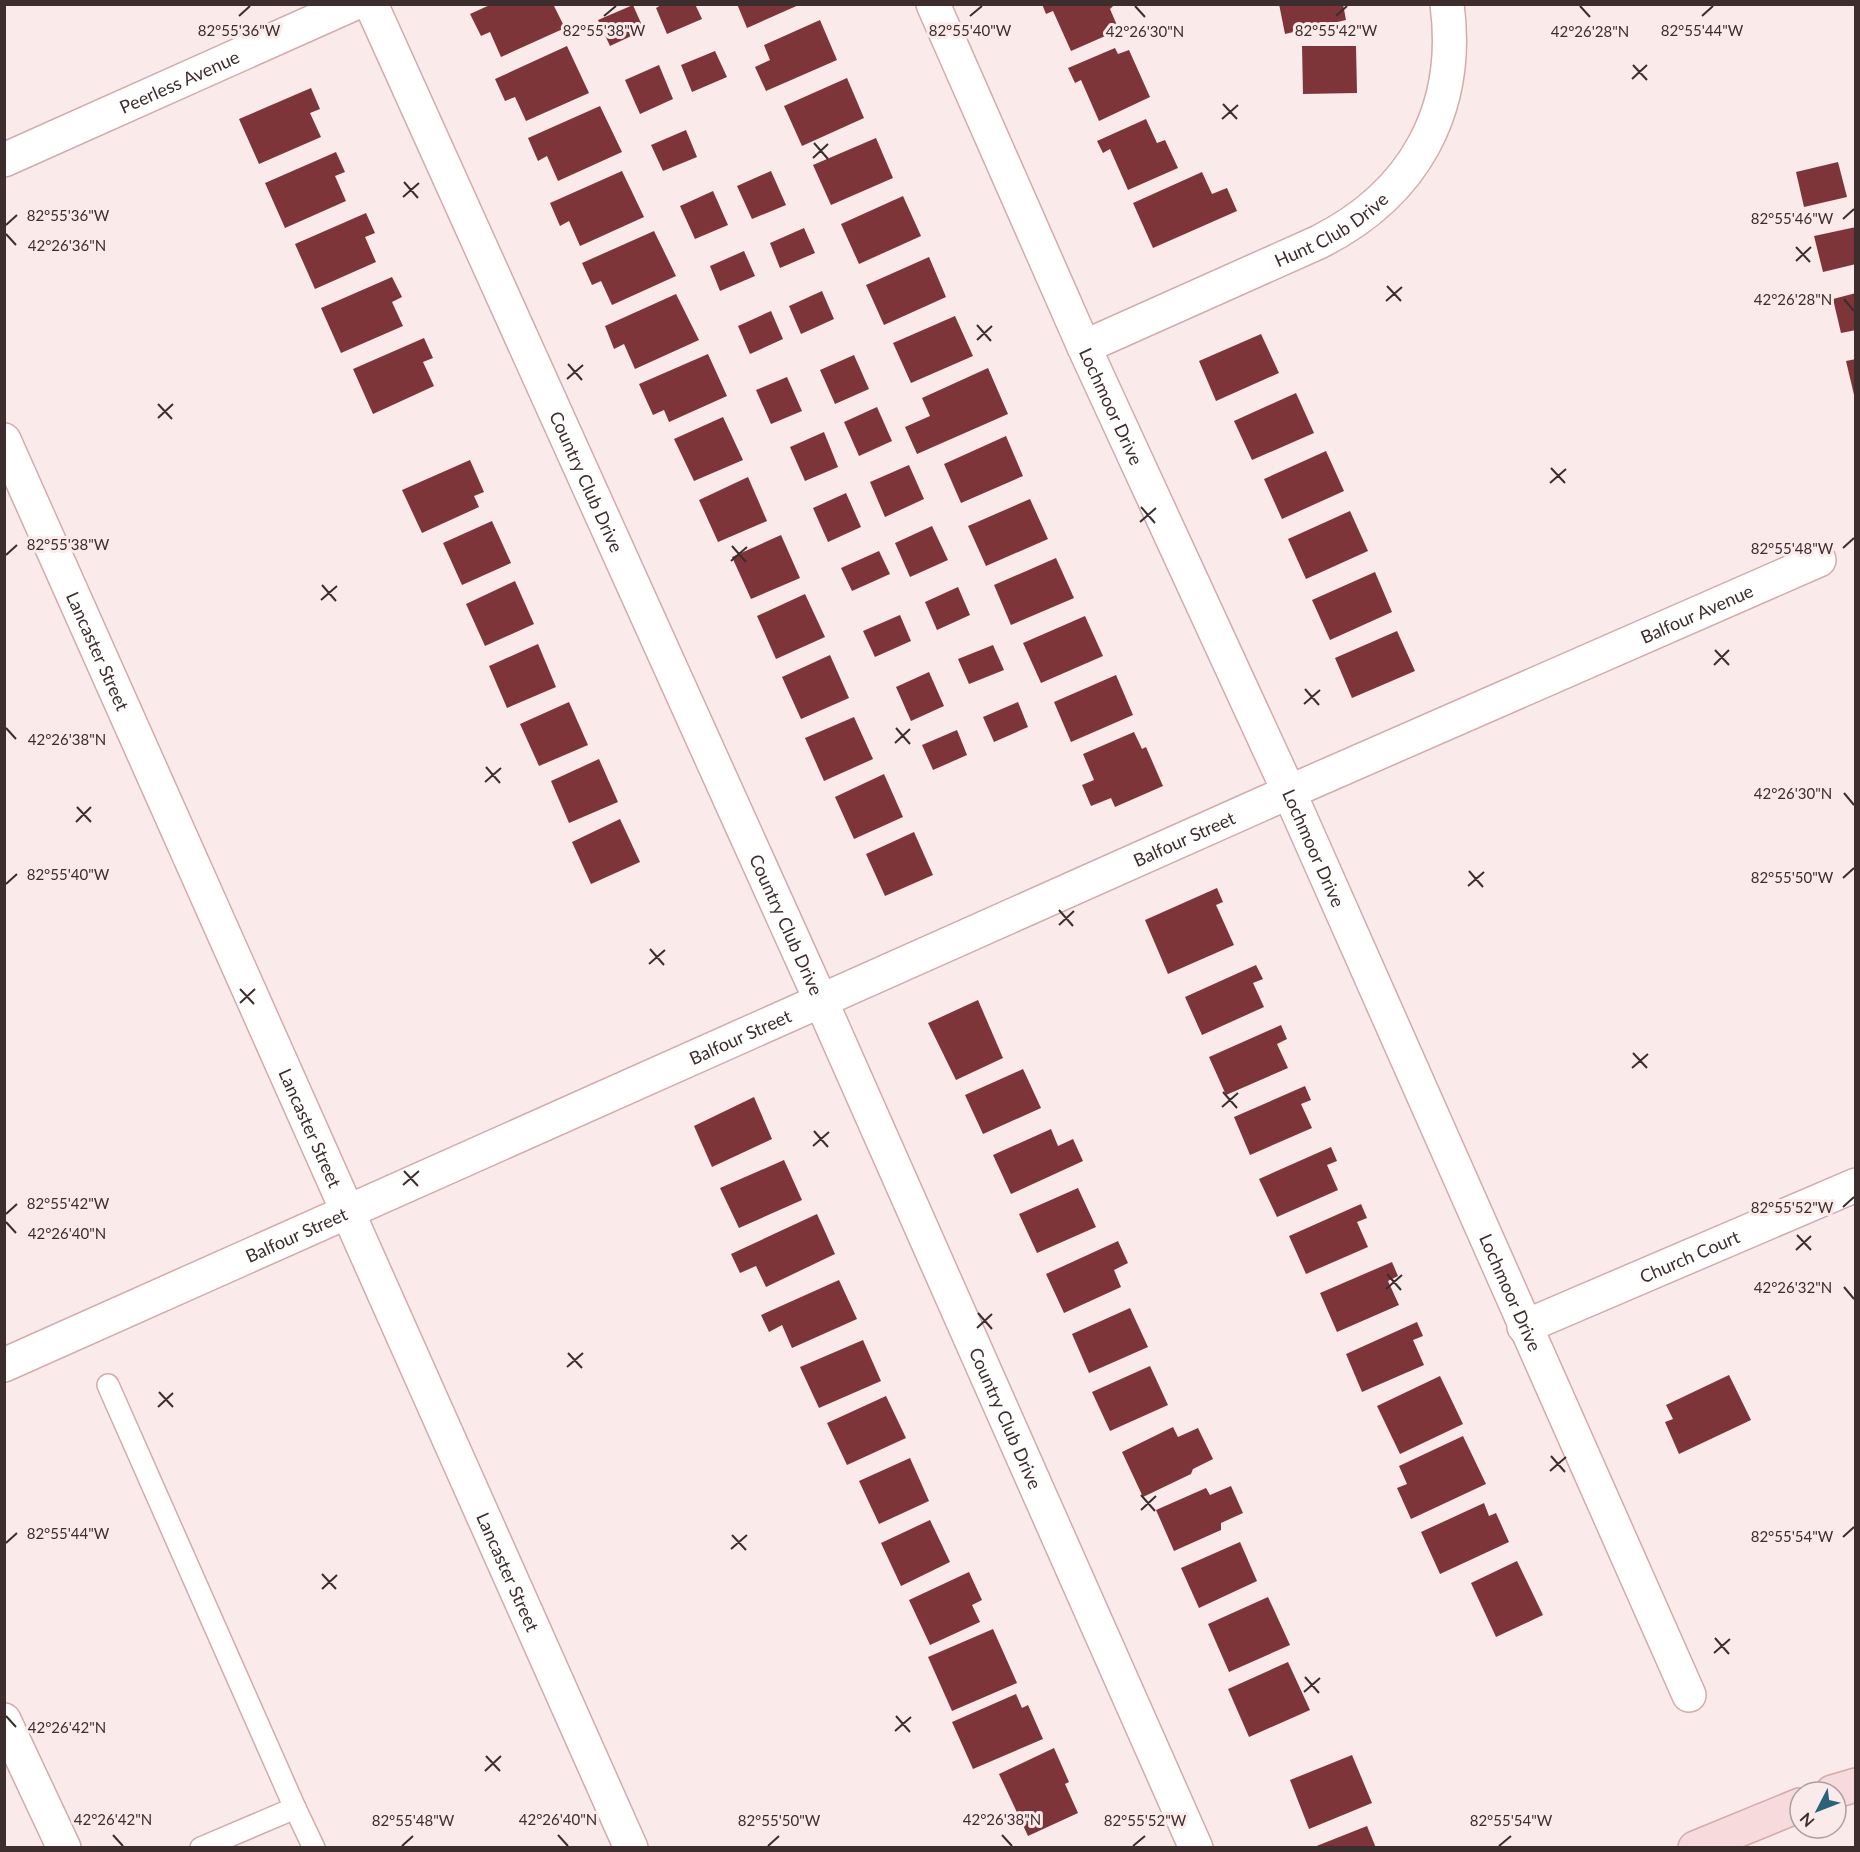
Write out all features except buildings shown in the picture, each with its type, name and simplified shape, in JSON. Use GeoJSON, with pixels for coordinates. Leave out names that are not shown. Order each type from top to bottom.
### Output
{"type":"FeatureCollection","features":[{"type":"Feature","properties":{"kind":"street","name":"Peerless Avenue"},"geometry":{"type":"LineString","coordinates":[[4,160],[353,4]]}},
{"type":"Feature","properties":{"kind":"street","name":"Country Club Drive"},"geometry":{"type":"LineString","coordinates":[[370,4],[821,1001],[1196,1848]]}},
{"type":"Feature","properties":{"kind":"street","name":"Lochmoor Drive"},"geometry":{"type":"LineString","coordinates":[[933,4],[1084,347],[1289,792],[1524,1327],[1689,1695]]}},
{"type":"Feature","properties":{"kind":"street","name":"Hunt Club Drive"},"geometry":{"type":"LineString","coordinates":[[1084,347],[1344,230],[1379,203],[1406,174],[1426,142],[1441,107],[1450,59],[1447,4]]}},
{"type":"Feature","properties":{"kind":"street","name":"Lancaster Street"},"geometry":{"type":"LineString","coordinates":[[4,441],[632,1848]]}},
{"type":"Feature","properties":{"kind":"street","name":"Balfour Avenue"},"geometry":{"type":"LineString","coordinates":[[1575,667],[1819,560]]}},
{"type":"Feature","properties":{"kind":"street","name":"Balfour Street"},"geometry":{"type":"LineString","coordinates":[[4,1365],[1289,792],[1575,667]]}},
{"type":"Feature","properties":{"kind":"street","name":"Church Court"},"geometry":{"type":"LineString","coordinates":[[1524,1327],[1856,1185]]}},
{"type":"Feature","properties":{"kind":"street"},"geometry":{"type":"LineString","coordinates":[[4,1720],[64,1848]]}},
{"type":"Feature","properties":{"kind":"street"},"geometry":{"type":"LineString","coordinates":[[1695,1848],[1788,1810]]}},
{"type":"Feature","properties":{"kind":"lane"},"geometry":{"type":"LineString","coordinates":[[108,1385],[314,1848]]}},
{"type":"Feature","properties":{"kind":"lane"},"geometry":{"type":"LineString","coordinates":[[201,1848],[295,1808]]}}]}
